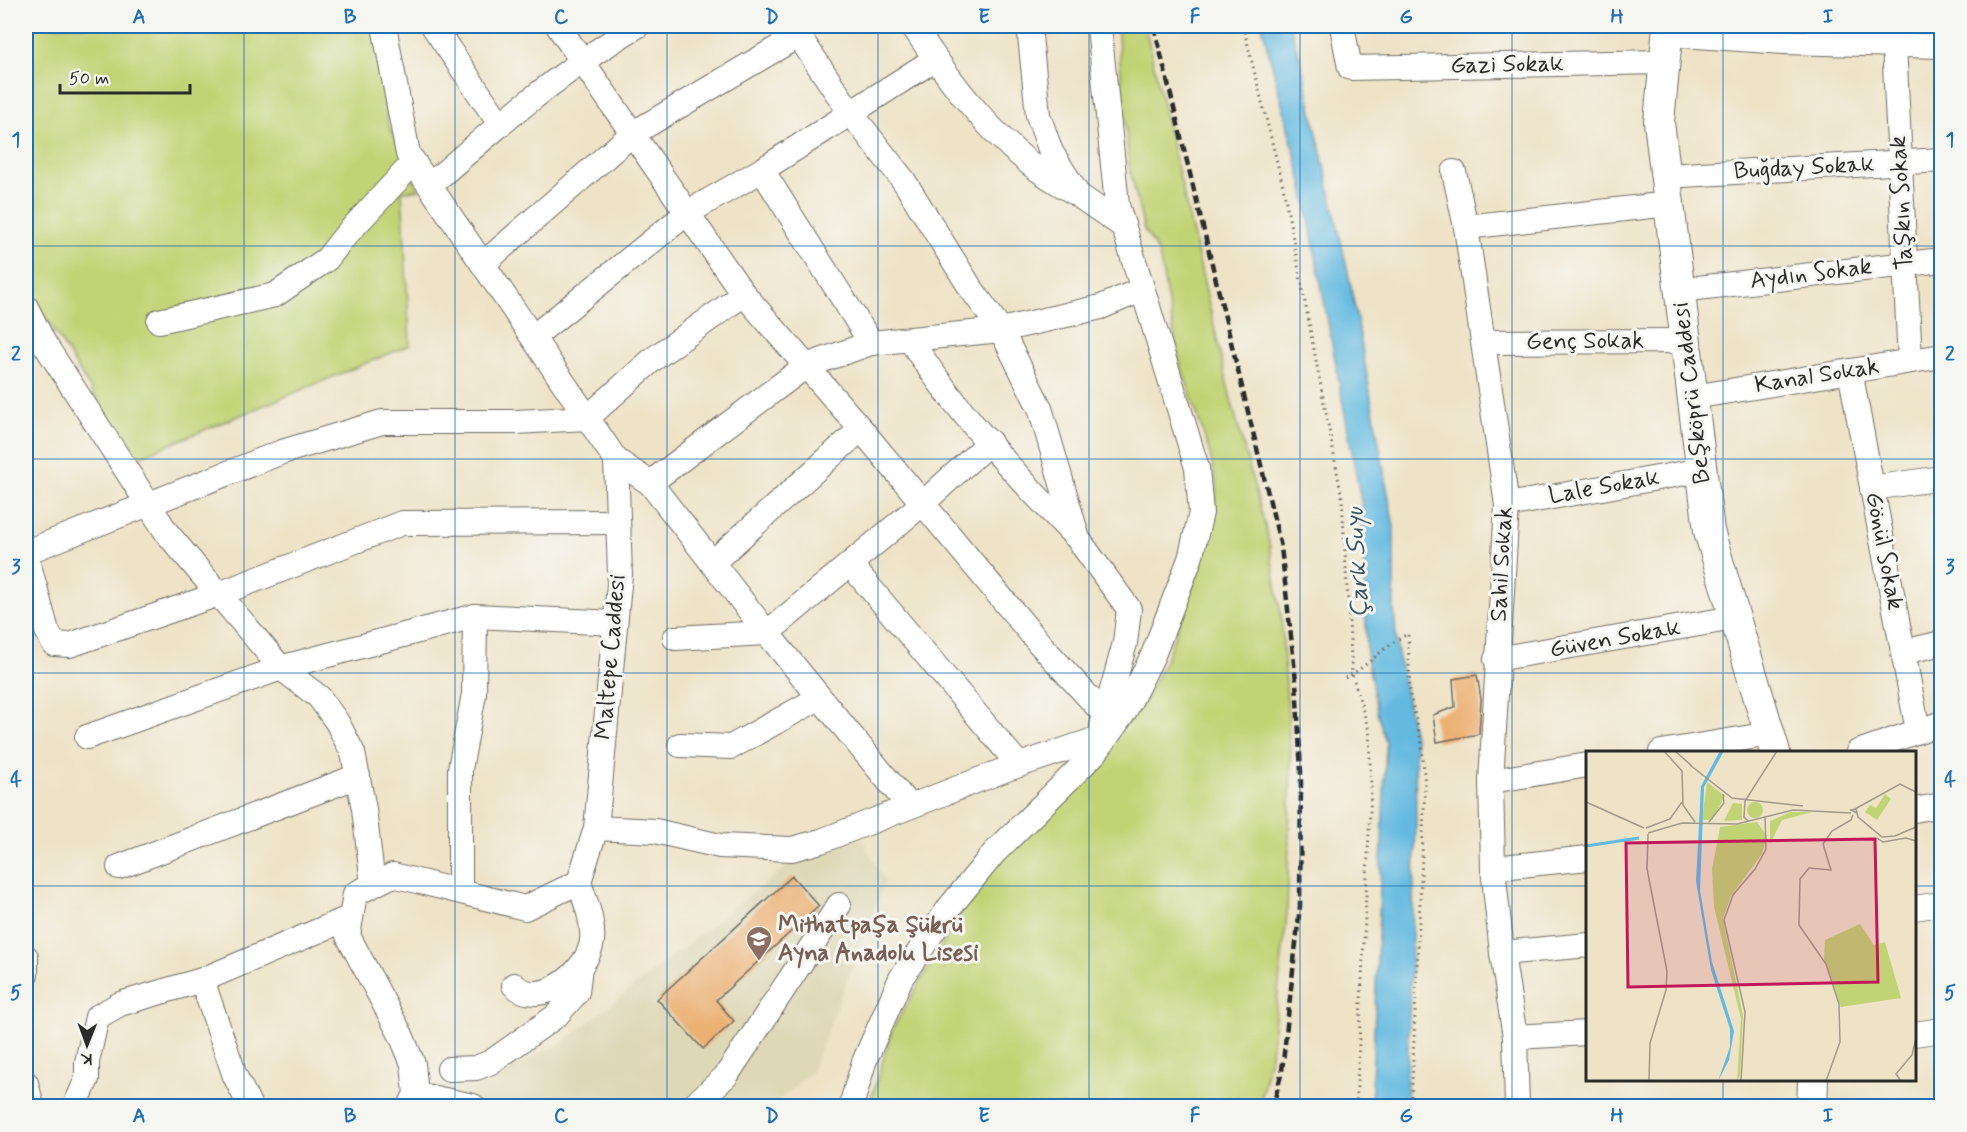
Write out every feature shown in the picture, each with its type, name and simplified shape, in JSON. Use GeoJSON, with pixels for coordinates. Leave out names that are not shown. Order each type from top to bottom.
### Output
{"type":"FeatureCollection","features":[{"type":"Feature","properties":{"kind":"main road","name":"Beşköprü Caddesi"},"geometry":{"type":"LineString","coordinates":[[1666,40],[1659,122],[1709,531],[1773,743]]}},
{"type":"Feature","properties":{"kind":"main road"},"geometry":{"type":"LineString","coordinates":[[1812,1107],[1813,1081]]}},
{"type":"Feature","properties":{"kind":"street"},"geometry":{"type":"LineString","coordinates":[[384,26],[408,154],[616,460],[650,483],[819,698],[909,806]]}},
{"type":"Feature","properties":{"kind":"street"},"geometry":{"type":"LineString","coordinates":[[433,26],[500,124]]}},
{"type":"Feature","properties":{"kind":"street"},"geometry":{"type":"LineString","coordinates":[[558,26],[580,61],[744,294],[861,429],[1039,643],[1100,735]]}},
{"type":"Feature","properties":{"kind":"street"},"geometry":{"type":"LineString","coordinates":[[430,185],[539,91],[580,61],[637,26]]}},
{"type":"Feature","properties":{"kind":"street"},"geometry":{"type":"LineString","coordinates":[[913,26],[950,81],[1028,163],[1123,226]]}},
{"type":"Feature","properties":{"kind":"street"},"geometry":{"type":"LineString","coordinates":[[1029,26],[1038,115],[1051,152],[1078,195]]}},
{"type":"Feature","properties":{"kind":"street"},"geometry":{"type":"LineString","coordinates":[[851,1107],[864,1062],[901,978],[949,908],[1100,735],[1125,711],[1153,655],[1190,559],[1201,513],[1197,468],[1117,206],[1099,26]]}},
{"type":"Feature","properties":{"kind":"street","name":"Gazi Sokak"},"geometry":{"type":"LineString","coordinates":[[1342,26],[1350,68],[1666,40],[1784,42],[1895,35],[1941,46]]}},
{"type":"Feature","properties":{"kind":"street"},"geometry":{"type":"LineString","coordinates":[[483,264],[632,134],[795,31],[850,112],[904,181],[970,287],[1001,330],[1040,408],[1078,539]]}},
{"type":"Feature","properties":{"kind":"street","name":"Taşkın Sokak"},"geometry":{"type":"LineString","coordinates":[[1895,35],[1910,361]]}},
{"type":"Feature","properties":{"kind":"street"},"geometry":{"type":"LineString","coordinates":[[533,337],[687,213],[762,170],[935,59]]}},
{"type":"Feature","properties":{"kind":"street","name":"Buğday Sokak"},"geometry":{"type":"LineString","coordinates":[[1667,190],[1941,160]]}},
{"type":"Feature","properties":{"kind":"street"},"geometry":{"type":"LineString","coordinates":[[159,321],[275,295],[327,260],[345,236],[414,162]]}},
{"type":"Feature","properties":{"kind":"street"},"geometry":{"type":"LineString","coordinates":[[762,170],[871,343]]}},
{"type":"Feature","properties":{"kind":"street","name":"Sahil Sokak"},"geometry":{"type":"LineString","coordinates":[[1454,172],[1466,227],[1485,342],[1507,505],[1496,659],[1491,781],[1493,868],[1502,953],[1515,1037],[1517,1107]]}},
{"type":"Feature","properties":{"kind":"street"},"geometry":{"type":"LineString","coordinates":[[1466,227],[1667,190]]}},
{"type":"Feature","properties":{"kind":"street","name":"Aydın Sokak"},"geometry":{"type":"LineString","coordinates":[[1680,290],[1941,260]]}},
{"type":"Feature","properties":{"kind":"street"},"geometry":{"type":"LineString","coordinates":[[650,483],[806,366],[871,343],[911,341],[1001,330],[1101,307],[1141,290]]}},
{"type":"Feature","properties":{"kind":"street"},"geometry":{"type":"LineString","coordinates":[[618,522],[402,523],[219,594],[70,645],[54,644],[47,632],[26,553],[282,452],[382,422],[516,422],[587,418],[652,360],[744,294]]}},
{"type":"Feature","properties":{"kind":"street"},"geometry":{"type":"LineString","coordinates":[[26,307],[44,343],[146,504],[167,533],[281,668],[319,697],[337,722],[353,753],[364,809],[373,885]]}},
{"type":"Feature","properties":{"kind":"street"},"geometry":{"type":"LineString","coordinates":[[911,341],[932,372],[990,442],[1029,488],[1078,539],[1129,609],[1125,643],[1100,735]]}},
{"type":"Feature","properties":{"kind":"street","name":"Genç Sokak"},"geometry":{"type":"LineString","coordinates":[[1485,342],[1686,341]]}},
{"type":"Feature","properties":{"kind":"street","name":"Kanal Sokak"},"geometry":{"type":"LineString","coordinates":[[1693,397],[1941,356]]}},
{"type":"Feature","properties":{"kind":"street","name":"Gönül Sokak"},"geometry":{"type":"LineString","coordinates":[[1850,371],[1918,731]]}},
{"type":"Feature","properties":{"kind":"street"},"geometry":{"type":"LineString","coordinates":[[712,563],[861,429]]}},
{"type":"Feature","properties":{"kind":"street"},"geometry":{"type":"LineString","coordinates":[[675,638],[767,633],[922,504],[990,442]]}},
{"type":"Feature","properties":{"kind":"street","name":"Maltepe Caddesi"},"geometry":{"type":"LineString","coordinates":[[579,882],[596,828],[620,574],[616,460]]}},
{"type":"Feature","properties":{"kind":"street","name":"Lale Sokak"},"geometry":{"type":"LineString","coordinates":[[1507,505],[1702,470]]}},
{"type":"Feature","properties":{"kind":"street"},"geometry":{"type":"LineString","coordinates":[[1872,488],[1941,478]]}},
{"type":"Feature","properties":{"kind":"street"},"geometry":{"type":"LineString","coordinates":[[850,564],[1019,765]]}},
{"type":"Feature","properties":{"kind":"street"},"geometry":{"type":"LineString","coordinates":[[87,737],[281,668],[475,616],[615,623]]}},
{"type":"Feature","properties":{"kind":"street"},"geometry":{"type":"LineString","coordinates":[[460,891],[459,769],[474,694],[475,616]]}},
{"type":"Feature","properties":{"kind":"street","name":"Güven Sokak"},"geometry":{"type":"LineString","coordinates":[[1496,659],[1734,618]]}},
{"type":"Feature","properties":{"kind":"street"},"geometry":{"type":"LineString","coordinates":[[1904,652],[1941,643]]}},
{"type":"Feature","properties":{"kind":"street"},"geometry":{"type":"LineString","coordinates":[[680,745],[731,747],[819,698]]}},
{"type":"Feature","properties":{"kind":"street"},"geometry":{"type":"LineString","coordinates":[[1863,751],[1941,723]]}},
{"type":"Feature","properties":{"kind":"street"},"geometry":{"type":"LineString","coordinates":[[596,828],[656,831],[720,846],[792,849],[1100,735]]}},
{"type":"Feature","properties":{"kind":"street"},"geometry":{"type":"LineString","coordinates":[[1683,751],[1773,743]]}},
{"type":"Feature","properties":{"kind":"street"},"geometry":{"type":"LineString","coordinates":[[1491,781],[1586,765]]}},
{"type":"Feature","properties":{"kind":"street"},"geometry":{"type":"LineString","coordinates":[[119,867],[358,776]]}},
{"type":"Feature","properties":{"kind":"street"},"geometry":{"type":"LineString","coordinates":[[1916,810],[1941,805]]}},
{"type":"Feature","properties":{"kind":"street"},"geometry":{"type":"LineString","coordinates":[[1493,868],[1586,858]]}},
{"type":"Feature","properties":{"kind":"street"},"geometry":{"type":"LineString","coordinates":[[448,1069],[476,1068],[491,1062],[556,1016],[577,992],[580,967],[592,943],[591,922],[579,882],[525,908],[393,875],[355,894],[348,936],[413,1064],[413,1100],[473,1107]]}},
{"type":"Feature","properties":{"kind":"street"},"geometry":{"type":"LineString","coordinates":[[1916,908],[1941,904]]}},
{"type":"Feature","properties":{"kind":"street"},"geometry":{"type":"LineString","coordinates":[[693,1107],[726,1076],[839,905]]}},
{"type":"Feature","properties":{"kind":"street"},"geometry":{"type":"LineString","coordinates":[[75,1107],[87,1079],[87,1062],[97,1017],[120,1004],[202,980],[351,917]]}},
{"type":"Feature","properties":{"kind":"street"},"geometry":{"type":"LineString","coordinates":[[1502,953],[1586,945]]}},
{"type":"Feature","properties":{"kind":"street"},"geometry":{"type":"LineString","coordinates":[[26,957],[26,974]]}},
{"type":"Feature","properties":{"kind":"street"},"geometry":{"type":"LineString","coordinates":[[514,985],[522,993],[537,996],[556,986],[580,967]]}},
{"type":"Feature","properties":{"kind":"street"},"geometry":{"type":"LineString","coordinates":[[202,980],[235,1076],[249,1104]]}},
{"type":"Feature","properties":{"kind":"street"},"geometry":{"type":"LineString","coordinates":[[1916,1034],[1941,1030]]}},
{"type":"Feature","properties":{"kind":"street"},"geometry":{"type":"LineString","coordinates":[[1515,1037],[1586,1033]]}},
{"type":"Feature","properties":{"kind":"street"},"geometry":{"type":"LineString","coordinates":[[26,1083],[32,1107]]}},
{"type":"Feature","properties":{"kind":"path"},"geometry":{"type":"LineString","coordinates":[[1244,26],[1283,186],[1342,498],[1352,674],[1369,731],[1371,790],[1356,1107]]}},
{"type":"Feature","properties":{"kind":"path"},"geometry":{"type":"LineString","coordinates":[[1345,678],[1358,672],[1390,642],[1408,634],[1410,695],[1422,744],[1424,775],[1411,1107]]}},
{"type":"Feature","properties":{"kind":"shaded area","name":"Mithatpaşa Şükrü Ayna Anadolu Lisesi"},"geometry":{"type":"Polygon","coordinates":[[[861,838],[885,881],[812,1071],[773,1106],[442,1106],[434,1102],[448,1076],[493,1076],[562,1043],[791,863],[861,838]]]}},
{"type":"Feature","properties":{"kind":"green space"},"geometry":{"type":"Polygon","coordinates":[[[26,26],[374,26],[388,124],[419,190],[402,191],[410,345],[134,459],[29,290],[26,291],[26,26]]]}},
{"type":"Feature","properties":{"kind":"green space"},"geometry":{"type":"Polygon","coordinates":[[[1117,26],[1145,26],[1230,396],[1268,537],[1281,614],[1291,763],[1287,914],[1271,1053],[1259,1106],[869,1106],[893,1028],[964,908],[994,864],[1143,704],[1166,659],[1205,553],[1213,523],[1217,486],[1210,454],[1179,359],[1159,254],[1144,229],[1129,166],[1117,26]]]}},
{"type":"Feature","properties":{"kind":"water"},"geometry":{"type":"Polygon","coordinates":[[[1262,26],[1290,26],[1301,62],[1351,286],[1394,527],[1394,609],[1397,648],[1415,741],[1416,825],[1406,1106],[1371,1106],[1386,743],[1377,712],[1367,657],[1362,506],[1302,182],[1262,26]]]}},
{"type":"Feature","properties":{"kind":"building"},"geometry":{"type":"Polygon","coordinates":[[[1477,675],[1481,699],[1479,734],[1437,742],[1433,715],[1455,707],[1453,679],[1477,675]]]}},
{"type":"Feature","properties":{"kind":"building"},"geometry":{"type":"Polygon","coordinates":[[[792,876],[819,906],[716,1000],[734,1021],[703,1049],[657,999],[792,876]]]}},
{"type":"Feature","properties":{"kind":"railway"},"geometry":{"type":"LineString","coordinates":[[1154,26],[1281,547],[1296,681],[1301,772],[1300,906],[1282,1071],[1273,1106]]}},
{"type":"Feature","properties":{"kind":"place","name":"Mithatpaşa Şükrü Ayna Anadolu Lisesi"},"geometry":{"type":"Point","coordinates":[759,962]}},
{"type":"Feature","properties":{"kind":"water label","name":"Çark Suyu"},"geometry":{"type":"Point","coordinates":[1358,563]}}]}
